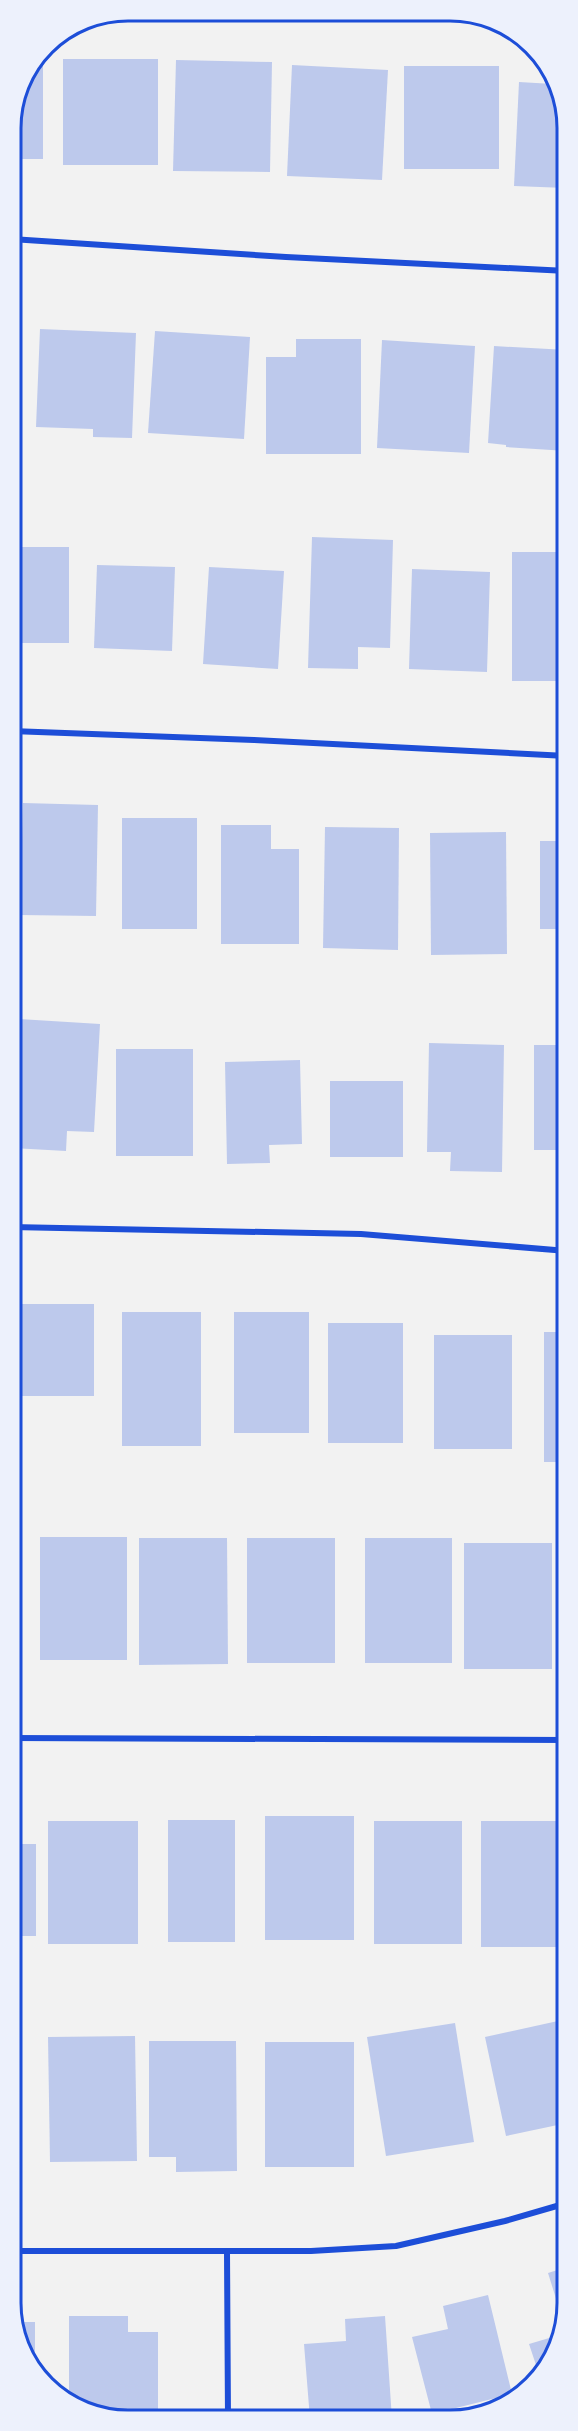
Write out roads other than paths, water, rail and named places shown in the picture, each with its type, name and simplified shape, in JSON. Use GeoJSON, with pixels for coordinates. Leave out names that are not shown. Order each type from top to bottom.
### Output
{"type":"FeatureCollection","features":[{"type":"Feature","properties":{"kind":"street"},"geometry":{"type":"LineString","coordinates":[[21,240],[286,257],[557,271]]}},
{"type":"Feature","properties":{"kind":"street"},"geometry":{"type":"LineString","coordinates":[[21,731],[254,740],[557,755]]}},
{"type":"Feature","properties":{"kind":"street"},"geometry":{"type":"LineString","coordinates":[[21,1227],[361,1234],[557,1250]]}},
{"type":"Feature","properties":{"kind":"street"},"geometry":{"type":"LineString","coordinates":[[21,1738],[557,1740]]}},
{"type":"Feature","properties":{"kind":"street"},"geometry":{"type":"LineString","coordinates":[[21,2251],[311,2251],[396,2246],[505,2221],[557,2206]]}},
{"type":"Feature","properties":{"kind":"street"},"geometry":{"type":"LineString","coordinates":[[227,2252],[228,2410]]}}]}
